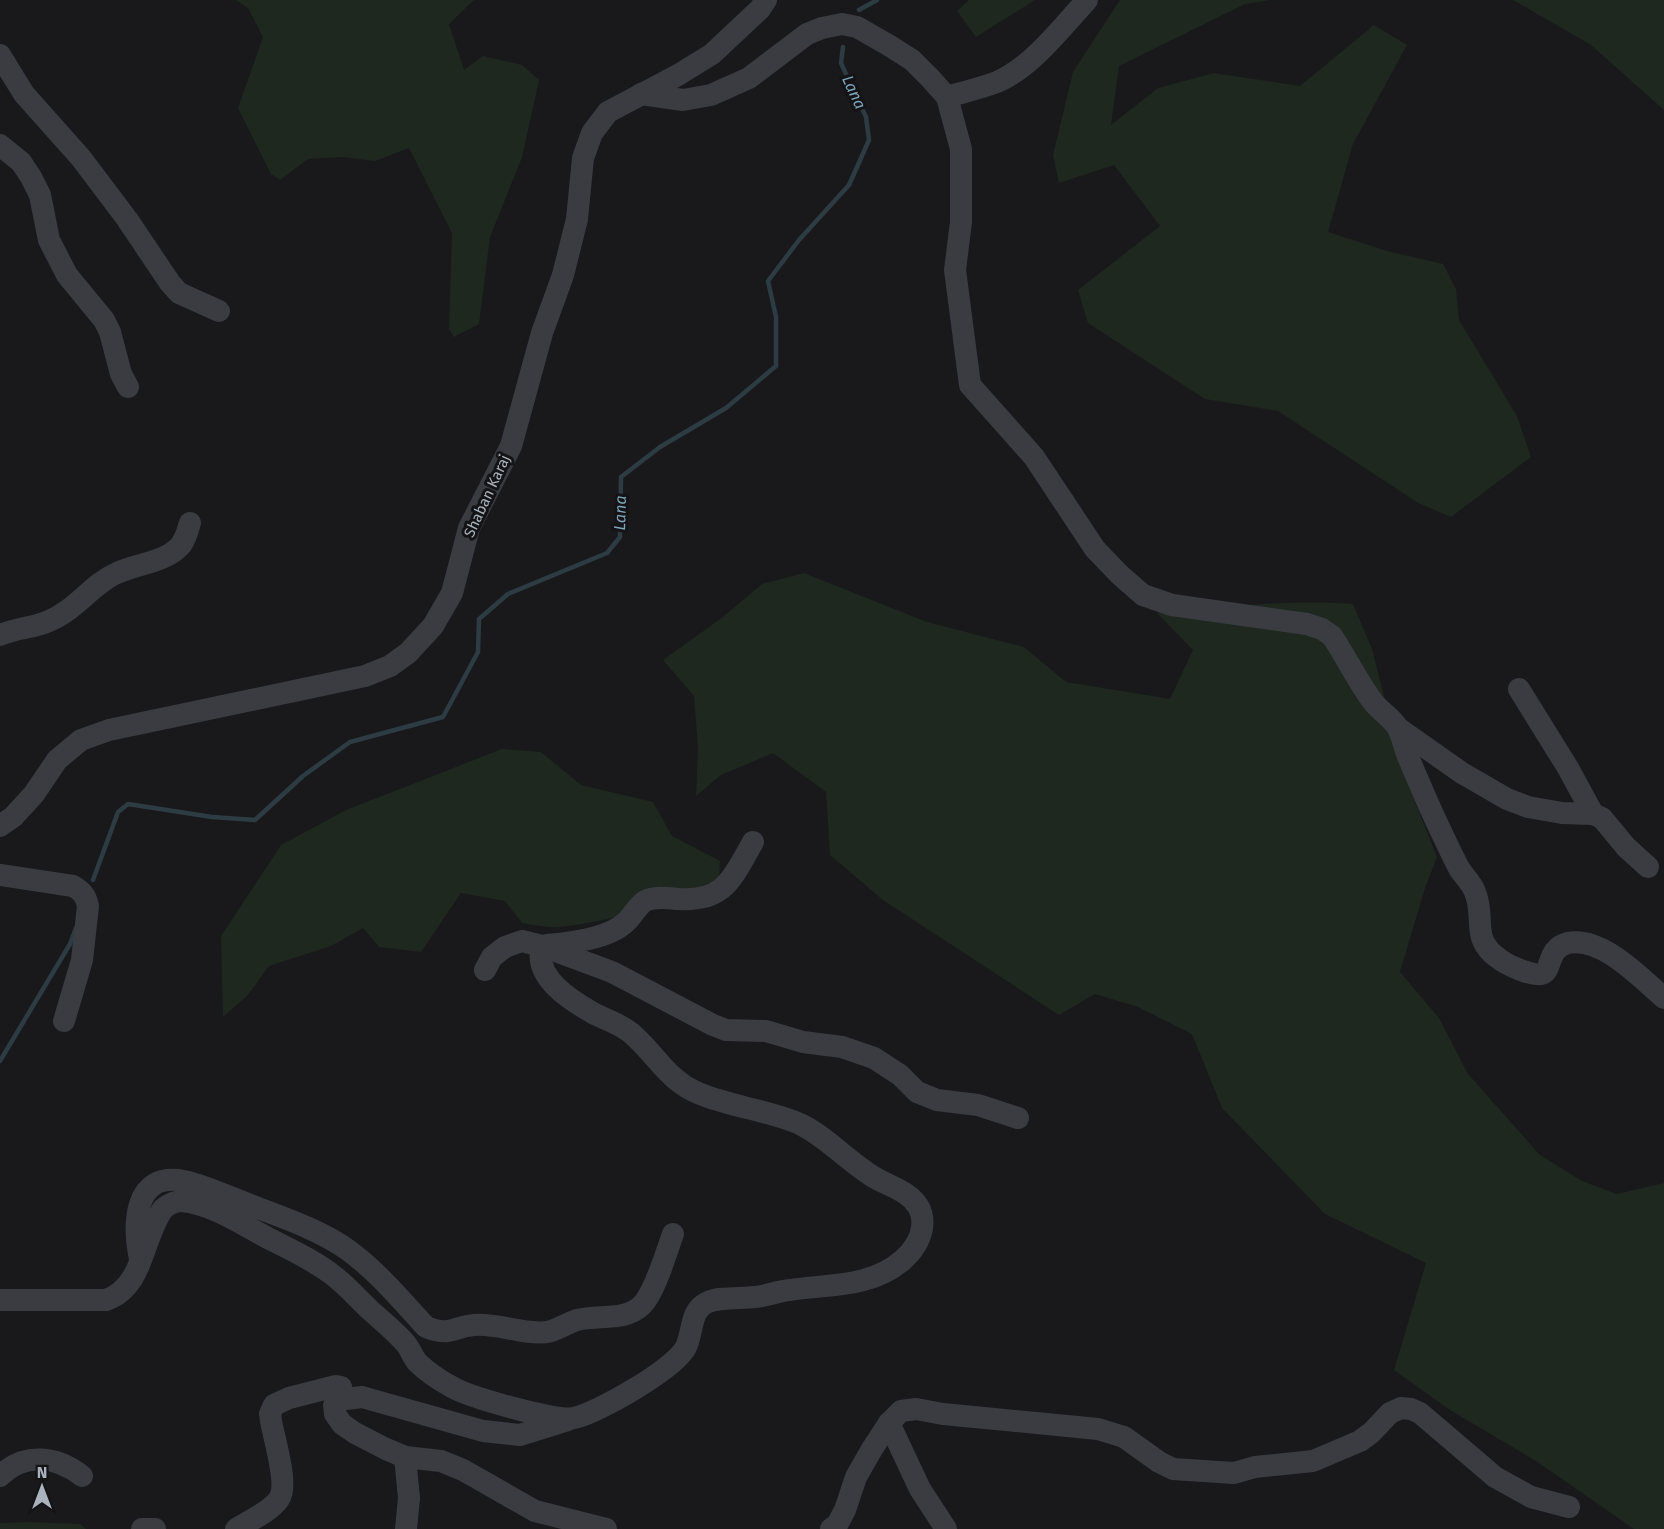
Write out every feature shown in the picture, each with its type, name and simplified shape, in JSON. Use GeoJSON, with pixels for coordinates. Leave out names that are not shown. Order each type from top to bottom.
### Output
{"type":"FeatureCollection","features":[{"type":"Feature","properties":{"kind":"street","name":"Shaban Karaj"},"geometry":{"type":"LineString","coordinates":[[0,826],[13,817],[34,794],[57,760],[81,740],[109,730],[365,676],[390,666],[424,638],[452,593],[469,528],[511,446],[542,333],[563,274],[577,219],[583,158],[592,133],[608,112],[712,54],[760,9],[766,0]]}},
{"type":"Feature","properties":{"kind":"street"},"geometry":{"type":"LineString","coordinates":[[947,97],[998,82],[1019,70],[1087,0]]}},
{"type":"Feature","properties":{"kind":"street"},"geometry":{"type":"LineString","coordinates":[[641,94],[683,100],[711,95],[749,78],[807,34],[842,24],[857,27],[912,60],[947,97],[961,149],[961,222],[955,270],[970,385],[1034,457],[1095,549],[1143,595],[1172,605],[1307,624],[1322,629],[1332,636],[1373,701],[1397,727],[1413,740],[1462,773],[1507,799],[1528,807],[1562,813],[1593,814],[1602,818],[1626,847],[1648,867]]}},
{"type":"Feature","properties":{"kind":"street"},"geometry":{"type":"LineString","coordinates":[[0,55],[24,94],[81,158],[121,210],[170,283],[179,293],[219,311]]}},
{"type":"Feature","properties":{"kind":"street"},"geometry":{"type":"LineString","coordinates":[[0,145],[21,162],[31,177],[40,195],[49,240],[67,275],[107,326],[121,374],[128,387]]}},
{"type":"Feature","properties":{"kind":"street"},"geometry":{"type":"LineString","coordinates":[[0,634],[61,616],[103,581],[178,548],[190,524]]}},
{"type":"Feature","properties":{"kind":"street"},"geometry":{"type":"LineString","coordinates":[[1519,689],[1568,768],[1593,814]]}},
{"type":"Feature","properties":{"kind":"street"},"geometry":{"type":"LineString","coordinates":[[1397,727],[1435,818],[1476,894],[1483,944],[1489,951],[1500,960],[1531,974],[1540,975],[1544,974],[1550,959],[1561,947],[1568,943],[1586,944],[1601,949],[1620,960],[1664,998]]}},
{"type":"Feature","properties":{"kind":"street"},"geometry":{"type":"LineString","coordinates":[[542,946],[575,943],[611,930],[626,922],[646,901],[662,898],[706,897],[719,892],[731,880],[753,842]]}},
{"type":"Feature","properties":{"kind":"street"},"geometry":{"type":"LineString","coordinates":[[0,875],[73,886],[86,897],[88,906],[81,960],[64,1021]]}},
{"type":"Feature","properties":{"kind":"street"},"geometry":{"type":"LineString","coordinates":[[485,970],[492,957],[505,947],[522,941],[542,946],[612,972],[726,1030],[766,1031],[803,1041],[842,1047],[874,1058],[900,1075],[917,1092],[937,1100],[978,1105],[1018,1118]]}},
{"type":"Feature","properties":{"kind":"street"},"geometry":{"type":"LineString","coordinates":[[542,946],[541,965],[546,976],[560,990],[593,1013],[624,1027],[680,1084],[698,1094],[802,1125],[871,1176],[904,1192],[922,1210],[924,1220],[914,1249],[902,1262],[860,1282],[707,1302],[696,1313],[686,1347],[674,1361],[609,1404],[550,1427],[520,1435],[483,1431],[362,1398],[344,1398],[338,1400],[334,1406],[335,1414],[342,1424],[355,1433],[405,1457],[441,1461],[463,1470],[535,1511],[606,1529]]}},
{"type":"Feature","properties":{"kind":"street"},"geometry":{"type":"LineString","coordinates":[[140,1260],[135,1228],[136,1214],[145,1194],[159,1183],[184,1181],[301,1226],[346,1248],[375,1272],[426,1327],[442,1333],[476,1325],[549,1332],[578,1320],[633,1312],[642,1305],[650,1294],[673,1234]]}},
{"type":"Feature","properties":{"kind":"street"},"geometry":{"type":"LineString","coordinates":[[0,1300],[106,1300],[116,1296],[130,1283],[159,1214],[168,1205],[182,1201],[216,1211],[300,1254],[334,1275],[406,1344],[418,1362],[454,1389],[525,1412],[572,1419]]}},
{"type":"Feature","properties":{"kind":"street"},"geometry":{"type":"LineString","coordinates":[[236,1529],[273,1505],[281,1494],[282,1479],[270,1414],[274,1405],[278,1401],[336,1386],[341,1387],[344,1398]]}},
{"type":"Feature","properties":{"kind":"street"},"geometry":{"type":"LineString","coordinates":[[831,1529],[837,1525],[845,1510],[856,1477],[889,1423],[901,1411],[916,1409],[943,1414],[1098,1429],[1124,1437],[1173,1469],[1234,1473],[1255,1467],[1313,1461],[1360,1441],[1390,1413],[1401,1408],[1411,1408],[1420,1413],[1495,1477],[1531,1497],[1569,1507]]}},
{"type":"Feature","properties":{"kind":"street"},"geometry":{"type":"LineString","coordinates":[[889,1423],[920,1489],[946,1529]]}},
{"type":"Feature","properties":{"kind":"street"},"geometry":{"type":"LineString","coordinates":[[405,1457],[409,1498],[406,1529]]}},
{"type":"Feature","properties":{"kind":"street"},"geometry":{"type":"LineString","coordinates":[[0,1476],[13,1464],[41,1460],[57,1462],[70,1467],[81,1476]]}},
{"type":"Feature","properties":{"kind":"street"},"geometry":{"type":"LineString","coordinates":[[142,1529],[155,1529]]}},
{"type":"Feature","properties":{"kind":"green space"},"geometry":{"type":"Polygon","coordinates":[[[236,0],[474,0],[449,24],[464,70],[483,56],[522,65],[539,80],[522,157],[490,237],[479,324],[454,337],[449,329],[452,233],[409,148],[375,161],[343,157],[308,159],[280,180],[271,174],[238,108],[263,37],[248,8],[236,0]]]}},
{"type":"Feature","properties":{"kind":"green space"},"geometry":{"type":"Polygon","coordinates":[[[969,0],[1035,0],[976,37],[957,11],[969,0]]]}},
{"type":"Feature","properties":{"kind":"green space"},"geometry":{"type":"Polygon","coordinates":[[[1120,0],[1271,0],[1245,4],[1119,66],[1111,125],[1158,88],[1214,73],[1300,86],[1374,25],[1407,45],[1353,144],[1328,232],[1387,251],[1443,264],[1456,289],[1459,320],[1517,416],[1531,457],[1451,517],[1418,503],[1278,411],[1205,399],[1088,323],[1078,290],[1160,226],[1114,165],[1059,183],[1053,155],[1073,72],[1120,0]]]}},
{"type":"Feature","properties":{"kind":"green space"},"geometry":{"type":"Polygon","coordinates":[[[1513,0],[1664,0],[1664,110],[1591,45],[1513,0]]]}},
{"type":"Feature","properties":{"kind":"green space"},"geometry":{"type":"Polygon","coordinates":[[[804,573],[927,622],[1024,647],[1066,682],[1170,699],[1193,650],[1157,613],[1280,603],[1353,604],[1372,649],[1404,774],[1437,857],[1425,888],[1400,972],[1439,1018],[1468,1074],[1539,1154],[1582,1181],[1617,1194],[1664,1183],[1664,1529],[1634,1529],[1536,1461],[1450,1410],[1394,1370],[1426,1263],[1325,1214],[1222,1108],[1192,1034],[1138,1007],[1095,994],[1059,1015],[883,900],[830,855],[826,792],[773,753],[721,775],[696,796],[698,749],[694,696],[663,660],[723,617],[762,584],[804,573]]]}},
{"type":"Feature","properties":{"kind":"green space"},"geometry":{"type":"Polygon","coordinates":[[[502,749],[541,752],[581,785],[653,802],[672,836],[720,861],[719,879],[683,896],[641,910],[598,921],[559,927],[522,923],[505,901],[461,893],[421,952],[379,947],[363,928],[331,946],[269,966],[247,996],[223,1017],[221,936],[281,845],[346,810],[502,749]]]}},
{"type":"Feature","properties":{"kind":"green space"},"geometry":{"type":"Polygon","coordinates":[[[0,1523],[80,1524],[86,1529],[0,1529],[0,1523]]]}},
{"type":"Feature","properties":{"kind":"waterway","name":"Lana"},"geometry":{"type":"LineString","coordinates":[[859,10],[877,0]]}},
{"type":"Feature","properties":{"kind":"waterway","name":"Lana"},"geometry":{"type":"LineString","coordinates":[[93,880],[118,812],[128,804],[212,817],[255,820],[303,776],[350,742],[443,717],[478,652],[479,619],[508,594],[607,553],[620,537],[621,477],[660,447],[726,408],[776,366],[776,317],[768,281],[799,240],[849,185],[869,140],[866,117],[841,63],[843,47]]}},
{"type":"Feature","properties":{"kind":"waterway"},"geometry":{"type":"LineString","coordinates":[[0,1061],[70,944],[76,928]]}}]}
